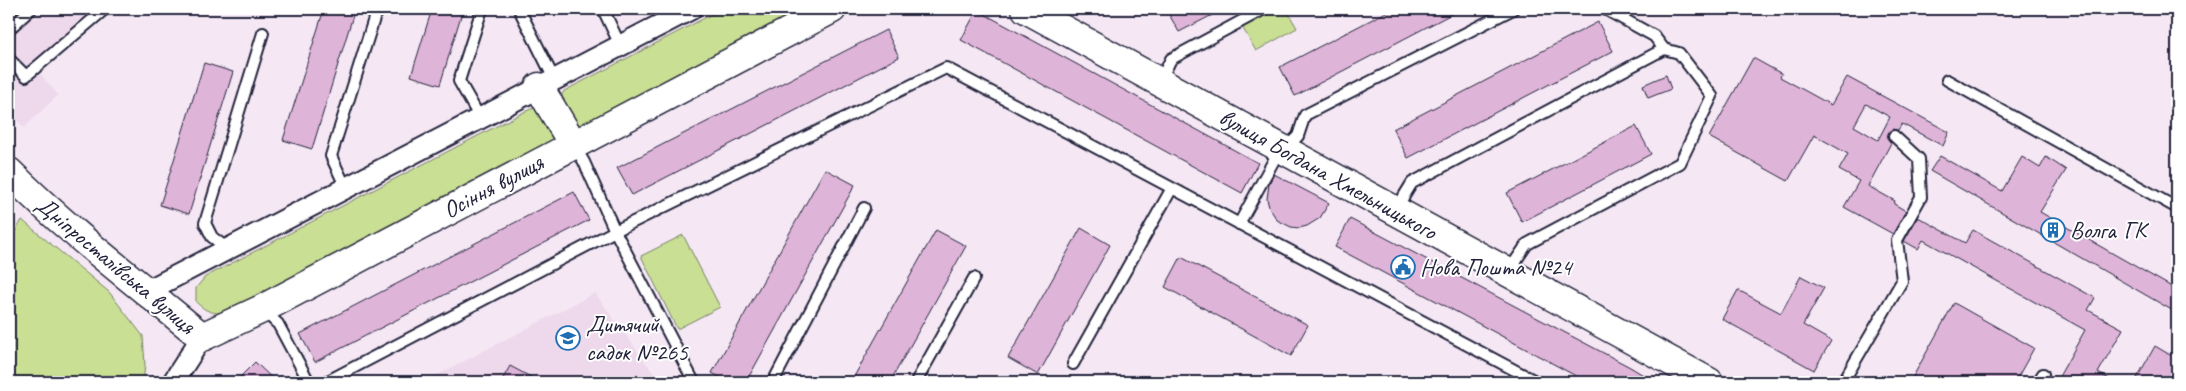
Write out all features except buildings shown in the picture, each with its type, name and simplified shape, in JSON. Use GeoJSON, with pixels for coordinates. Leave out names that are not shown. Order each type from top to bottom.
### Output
{"type":"FeatureCollection","features":[{"type":"Feature","properties":{"kind":"street"},"geometry":{"type":"LineString","coordinates":[[147,291],[691,9]]}},
{"type":"Feature","properties":{"kind":"street","name":"Осіння вулиця"},"geometry":{"type":"LineString","coordinates":[[202,337],[262,309],[832,9]]}},
{"type":"Feature","properties":{"kind":"street","name":"вулиця Богдана Хмельницького"},"geometry":{"type":"LineString","coordinates":[[1038,13],[1160,82],[1709,382]]}},
{"type":"Feature","properties":{"kind":"street"},"geometry":{"type":"LineString","coordinates":[[547,83],[573,144]]}},
{"type":"Feature","properties":{"kind":"street","name":"Дніпросталівська вулиця"},"geometry":{"type":"LineString","coordinates":[[9,172],[46,207],[202,337]]}},
{"type":"Feature","properties":{"kind":"street"},"geometry":{"type":"LineString","coordinates":[[173,382],[202,337]]}},
{"type":"Feature","properties":{"kind":"lane"},"geometry":{"type":"LineString","coordinates":[[9,29],[31,9]]}},
{"type":"Feature","properties":{"kind":"lane"},"geometry":{"type":"LineString","coordinates":[[9,59],[26,76],[106,9]]}},
{"type":"Feature","properties":{"kind":"lane"},"geometry":{"type":"LineString","coordinates":[[346,188],[330,156],[377,9]]}},
{"type":"Feature","properties":{"kind":"lane"},"geometry":{"type":"LineString","coordinates":[[480,118],[459,81],[482,9]]}},
{"type":"Feature","properties":{"kind":"lane"},"geometry":{"type":"LineString","coordinates":[[519,9],[547,83]]}},
{"type":"Feature","properties":{"kind":"lane"},"geometry":{"type":"LineString","coordinates":[[603,9],[620,45]]}},
{"type":"Feature","properties":{"kind":"lane"},"geometry":{"type":"LineString","coordinates":[[1160,82],[1171,60],[1264,9]]}},
{"type":"Feature","properties":{"kind":"lane"},"geometry":{"type":"LineString","coordinates":[[1239,224],[1274,160],[1298,136],[1305,115],[1513,9]]}},
{"type":"Feature","properties":{"kind":"lane"},"geometry":{"type":"LineString","coordinates":[[1508,273],[1527,244],[1680,163],[1712,96],[1680,53],[1664,49],[1654,36],[1605,9]]}},
{"type":"Feature","properties":{"kind":"lane"},"geometry":{"type":"LineString","coordinates":[[228,249],[212,237],[206,224],[263,32]]}},
{"type":"Feature","properties":{"kind":"lane"},"geometry":{"type":"LineString","coordinates":[[1395,210],[1412,183],[1664,49]]}},
{"type":"Feature","properties":{"kind":"lane"},"geometry":{"type":"LineString","coordinates":[[326,382],[615,231],[946,68],[1537,382]]}},
{"type":"Feature","properties":{"kind":"lane"},"geometry":{"type":"LineString","coordinates":[[1947,80],[2177,208]]}},
{"type":"Feature","properties":{"kind":"lane"},"geometry":{"type":"LineString","coordinates":[[1843,382],[1902,281],[1896,240],[1921,197],[1919,159],[1894,136]]}},
{"type":"Feature","properties":{"kind":"lane"},"geometry":{"type":"LineString","coordinates":[[573,144],[584,162],[615,231],[694,382]]}},
{"type":"Feature","properties":{"kind":"lane"},"geometry":{"type":"LineString","coordinates":[[1073,364],[1172,188]]}},
{"type":"Feature","properties":{"kind":"lane"},"geometry":{"type":"LineString","coordinates":[[774,382],[864,208]]}},
{"type":"Feature","properties":{"kind":"lane"},"geometry":{"type":"LineString","coordinates":[[916,382],[974,278]]}},
{"type":"Feature","properties":{"kind":"lane"},"geometry":{"type":"LineString","coordinates":[[262,309],[278,324],[308,382]]}},
{"type":"Feature","properties":{"kind":"shaded area"},"geometry":{"type":"Polygon","coordinates":[[[9,9],[115,9],[37,70],[58,95],[24,128],[9,111],[9,9]]]}},
{"type":"Feature","properties":{"kind":"shaded area","name":"Дитячий садок №265"},"geometry":{"type":"Polygon","coordinates":[[[595,293],[660,382],[424,382],[595,293]]]}},
{"type":"Feature","properties":{"kind":"green space"},"geometry":{"type":"Polygon","coordinates":[[[722,9],[808,9],[575,129],[560,98],[564,91],[722,9]]]}},
{"type":"Feature","properties":{"kind":"green space"},"geometry":{"type":"Polygon","coordinates":[[[1270,9],[1286,9],[1297,28],[1256,51],[1241,25],[1270,9]]]}},
{"type":"Feature","properties":{"kind":"green space"},"geometry":{"type":"Polygon","coordinates":[[[537,107],[555,138],[549,145],[232,312],[213,312],[204,309],[196,302],[196,288],[205,277],[537,107]]]}},
{"type":"Feature","properties":{"kind":"green space"},"geometry":{"type":"Polygon","coordinates":[[[22,220],[109,292],[143,336],[145,365],[143,382],[9,382],[9,241],[22,220]]]}},
{"type":"Feature","properties":{"kind":"green space"},"geometry":{"type":"Polygon","coordinates":[[[683,235],[720,307],[677,329],[641,256],[683,235]]]}},
{"type":"Feature","properties":{"kind":"place","name":"Волга ГК"},"geometry":{"type":"Point","coordinates":[2053,230]}},
{"type":"Feature","properties":{"kind":"place","name":"Нова Пошта №24"},"geometry":{"type":"Point","coordinates":[1403,267]}},
{"type":"Feature","properties":{"kind":"place","name":"Дитячий садок №265"},"geometry":{"type":"Point","coordinates":[568,338]}}]}
